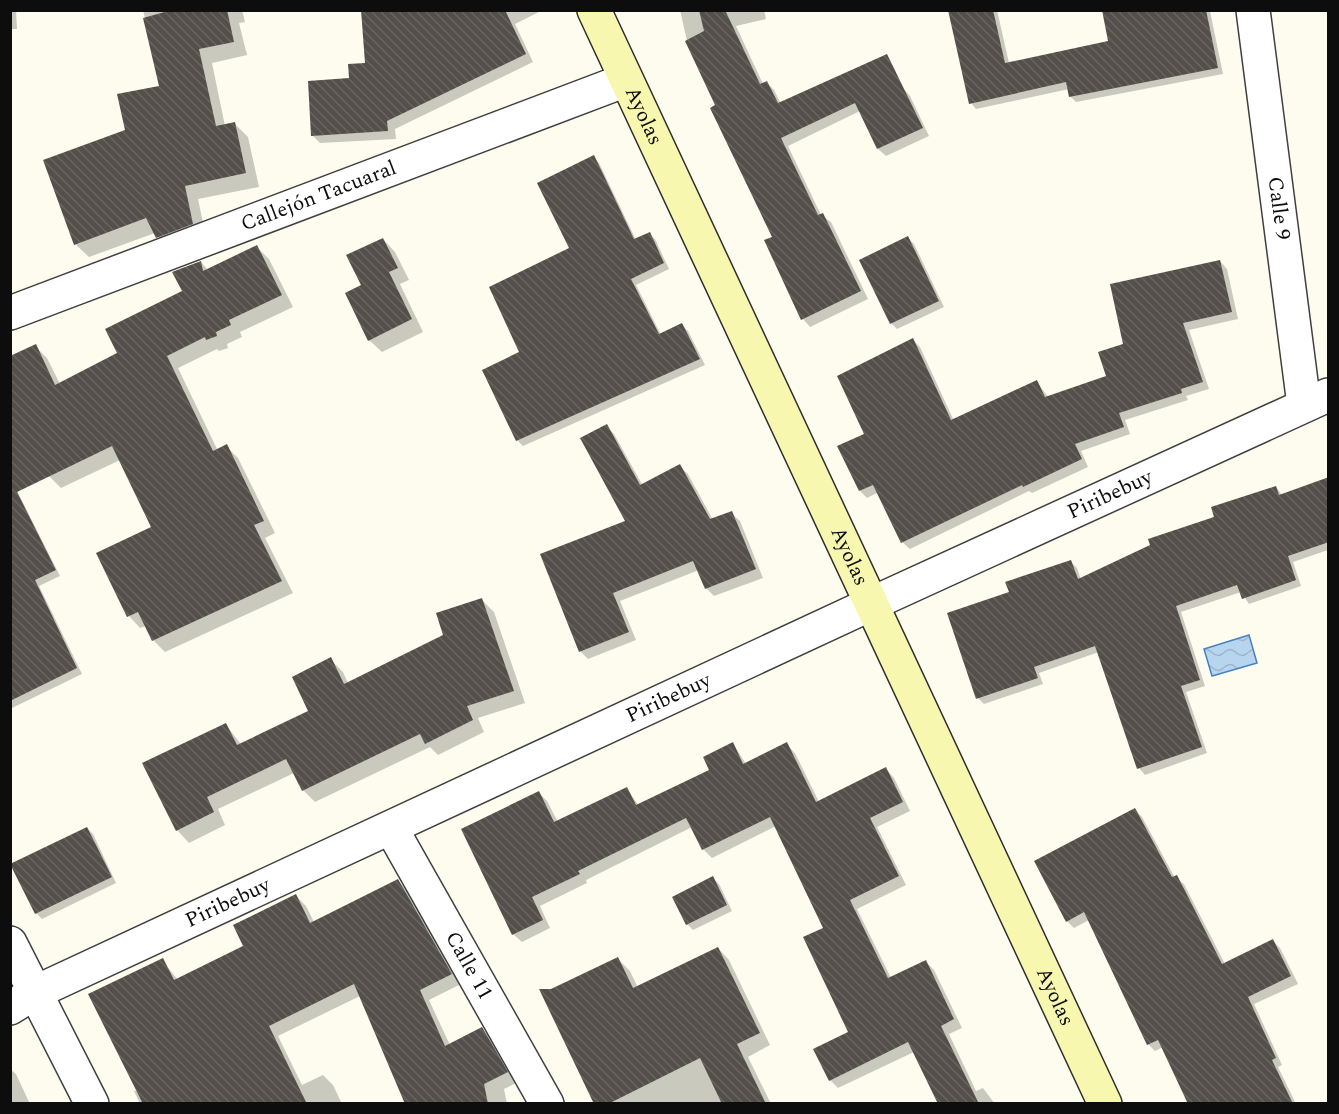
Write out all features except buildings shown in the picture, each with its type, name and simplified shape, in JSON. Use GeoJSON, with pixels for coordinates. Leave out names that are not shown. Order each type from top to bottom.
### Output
{"type":"FeatureCollection","features":[{"type":"Feature","properties":{"kind":"street","name":"Ayolas"},"geometry":{"type":"LineString","coordinates":[[594,10],[1105,1104]]}},
{"type":"Feature","properties":{"kind":"street","name":"Calle 9"},"geometry":{"type":"LineString","coordinates":[[1253,10],[1316,400]]}},
{"type":"Feature","properties":{"kind":"street","name":"Callejón Tacuaral"},"geometry":{"type":"LineString","coordinates":[[10,313],[626,80]]}},
{"type":"Feature","properties":{"kind":"street","name":"Piribebuy"},"geometry":{"type":"LineString","coordinates":[[22,1001],[871,604],[1316,400]]}},
{"type":"Feature","properties":{"kind":"street","name":"Calle 11"},"geometry":{"type":"LineString","coordinates":[[391,828],[547,1104]]}},
{"type":"Feature","properties":{"kind":"street"},"geometry":{"type":"LineString","coordinates":[[10,944],[22,1001],[92,1104]]}},
{"type":"Feature","properties":{"kind":"water"},"geometry":{"type":"Polygon","coordinates":[[[1249,635],[1257,663],[1212,676],[1204,649],[1249,635]]]}}]}
